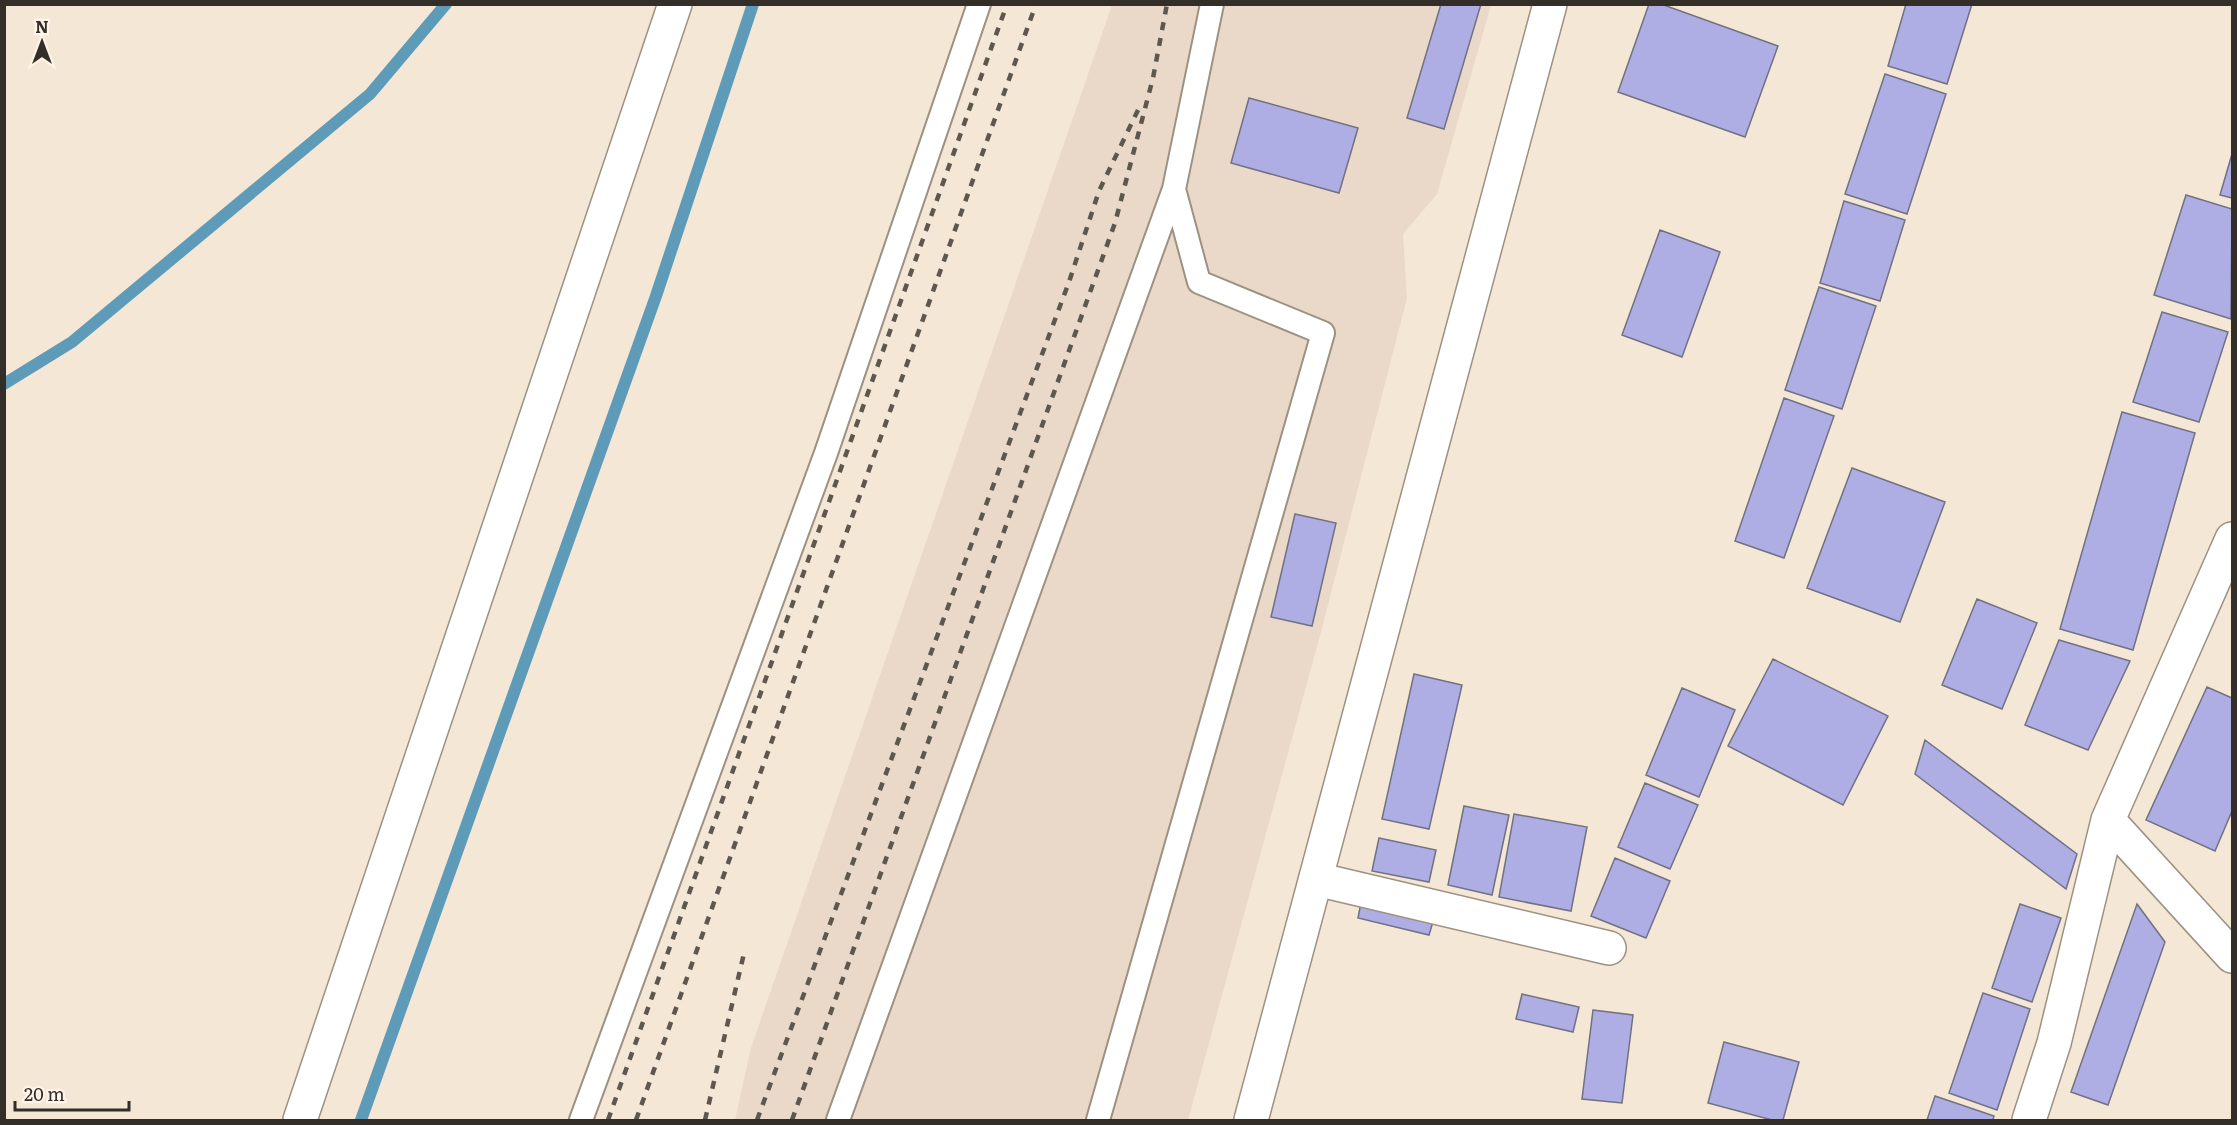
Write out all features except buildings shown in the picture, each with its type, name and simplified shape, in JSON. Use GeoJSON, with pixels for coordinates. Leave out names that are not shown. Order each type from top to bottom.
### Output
{"type":"FeatureCollection","features":[{"type":"Feature","properties":{"kind":"street"},"geometry":{"type":"LineString","coordinates":[[300,1120],[675,4]]}},
{"type":"Feature","properties":{"kind":"street"},"geometry":{"type":"LineString","coordinates":[[1251,1120],[1550,4]]}},
{"type":"Feature","properties":{"kind":"street"},"geometry":{"type":"LineString","coordinates":[[2029,1120],[2055,1043],[2108,820],[2232,539]]}},
{"type":"Feature","properties":{"kind":"street"},"geometry":{"type":"LineString","coordinates":[[2108,820],[2232,956]]}},
{"type":"Feature","properties":{"kind":"street"},"geometry":{"type":"LineString","coordinates":[[1316,879],[1609,948]]}},
{"type":"Feature","properties":{"kind":"lane"},"geometry":{"type":"LineString","coordinates":[[581,1120],[826,453],[979,4]]}},
{"type":"Feature","properties":{"kind":"lane"},"geometry":{"type":"LineString","coordinates":[[838,1120],[1174,189],[1212,4]]}},
{"type":"Feature","properties":{"kind":"lane"},"geometry":{"type":"LineString","coordinates":[[1098,1120],[1323,333],[1199,282],[1174,189]]}},
{"type":"Feature","properties":{"kind":"shaded area"},"geometry":{"type":"Polygon","coordinates":[[[1112,5],[1491,5],[1437,194],[1403,234],[1407,298],[1322,628],[1188,1120],[735,1120],[751,1048],[1112,5]]]}},
{"type":"Feature","properties":{"kind":"waterway"},"geometry":{"type":"LineString","coordinates":[[4,384],[72,342],[370,94],[446,4]]}},
{"type":"Feature","properties":{"kind":"waterway"},"geometry":{"type":"LineString","coordinates":[[361,1120],[656,296],[753,4]]}},
{"type":"Feature","properties":{"kind":"railway"},"geometry":{"type":"LineString","coordinates":[[608,1120],[1007,4]]}},
{"type":"Feature","properties":{"kind":"railway"},"geometry":{"type":"LineString","coordinates":[[636,1120],[1036,4]]}},
{"type":"Feature","properties":{"kind":"railway"},"geometry":{"type":"LineString","coordinates":[[792,1120],[1115,223],[1153,78],[1167,4]]}},
{"type":"Feature","properties":{"kind":"railway"},"geometry":{"type":"LineString","coordinates":[[757,1120],[1069,282],[1099,191],[1139,108]]}},
{"type":"Feature","properties":{"kind":"railway"},"geometry":{"type":"LineString","coordinates":[[705,1120],[745,949]]}}]}
